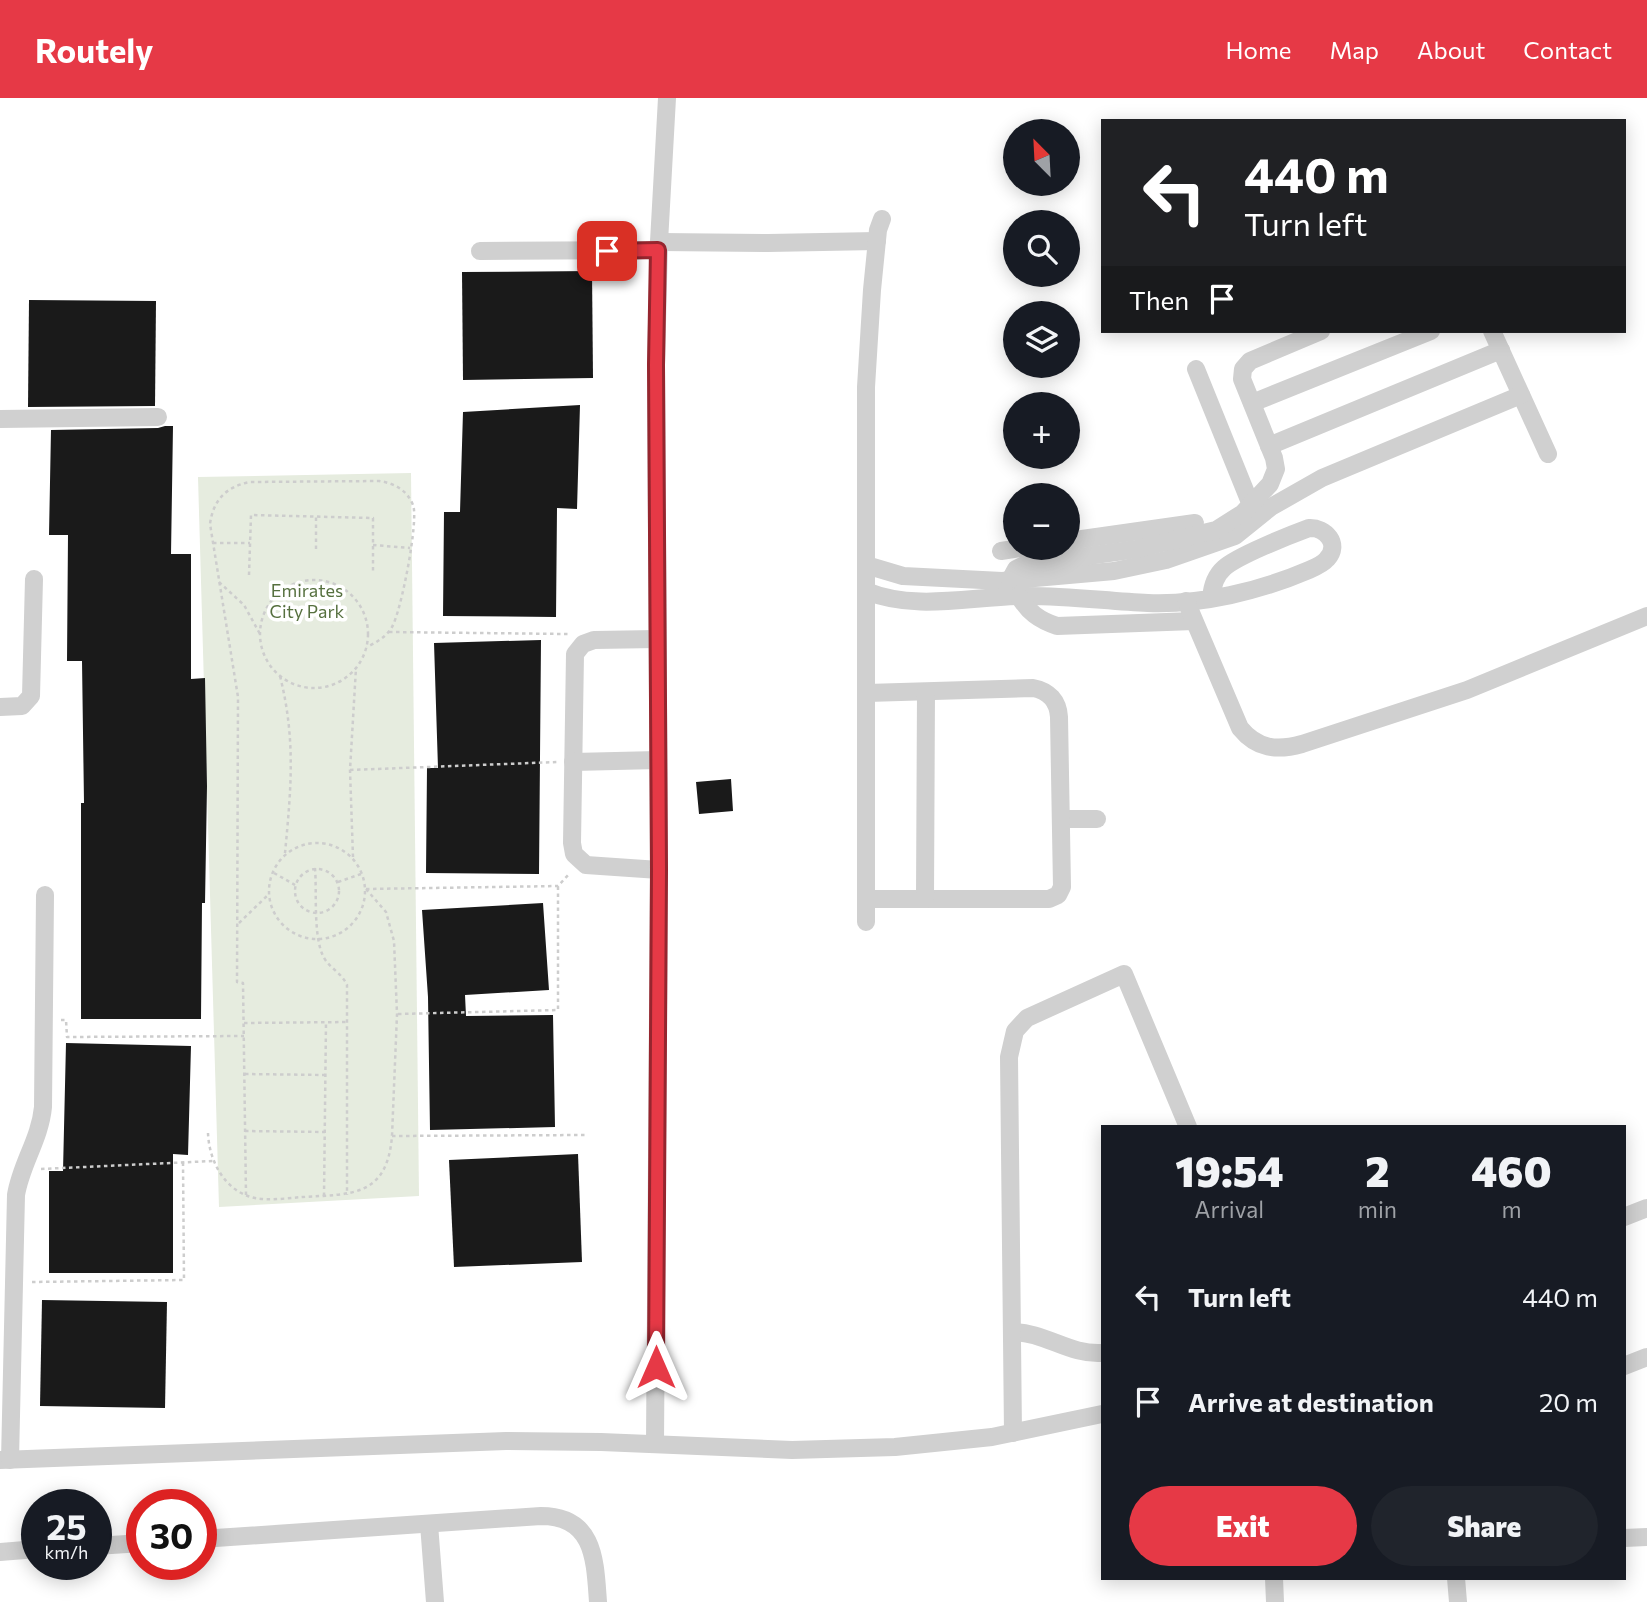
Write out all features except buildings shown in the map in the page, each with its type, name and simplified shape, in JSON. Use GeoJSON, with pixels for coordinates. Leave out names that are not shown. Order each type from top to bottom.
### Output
{"type":"FeatureCollection","features":[{"type":"Feature","properties":{"kind":"street"},"geometry":{"type":"LineString","coordinates":[[655,1444],[659,870],[656,365],[658,246],[667,98]]}},
{"type":"Feature","properties":{"kind":"street"},"geometry":{"type":"LineString","coordinates":[[866,922],[866,387],[872,290],[882,219]]}},
{"type":"Feature","properties":{"kind":"street"},"geometry":{"type":"LineString","coordinates":[[480,251],[877,242]]}},
{"type":"Feature","properties":{"kind":"street"},"geometry":{"type":"LineString","coordinates":[[1004,588],[1013,572],[1020,566],[1063,568],[1216,530],[1235,520],[1270,484],[1276,463],[1242,379],[1246,365],[1317,333]]}},
{"type":"Feature","properties":{"kind":"street"},"geometry":{"type":"LineString","coordinates":[[1252,403],[1426,333]]}},
{"type":"Feature","properties":{"kind":"street"},"geometry":{"type":"LineString","coordinates":[[1493,333],[1548,454]]}},
{"type":"Feature","properties":{"kind":"street"},"geometry":{"type":"LineString","coordinates":[[1269,446],[1501,350]]}},
{"type":"Feature","properties":{"kind":"street"},"geometry":{"type":"LineString","coordinates":[[1196,369],[1251,505]]}},
{"type":"Feature","properties":{"kind":"street"},"geometry":{"type":"LineString","coordinates":[[1080,542],[1137,549],[1197,551],[1235,536],[1271,507],[1322,478],[1521,395]]}},
{"type":"Feature","properties":{"kind":"street"},"geometry":{"type":"LineString","coordinates":[[0,419],[158,417]]}},
{"type":"Feature","properties":{"kind":"street"},"geometry":{"type":"LineString","coordinates":[[1137,549],[1195,523]]}},
{"type":"Feature","properties":{"kind":"street"},"geometry":{"type":"LineString","coordinates":[[866,565],[903,576],[1070,597],[1149,603],[1186,601],[1211,598],[1267,585],[1320,565],[1330,556],[1330,538],[1321,529],[1309,528],[1237,560],[1218,575],[1211,598]]}},
{"type":"Feature","properties":{"kind":"street"},"geometry":{"type":"LineString","coordinates":[[0,707],[22,706],[31,696],[34,579]]}},
{"type":"Feature","properties":{"kind":"street"},"geometry":{"type":"LineString","coordinates":[[866,591],[916,603],[1004,588]]}},
{"type":"Feature","properties":{"kind":"street"},"geometry":{"type":"LineString","coordinates":[[1004,588],[1038,619],[1057,626],[1194,621]]}},
{"type":"Feature","properties":{"kind":"street"},"geometry":{"type":"LineString","coordinates":[[1186,601],[1240,727],[1254,741],[1282,749],[1467,690],[1647,616]]}},
{"type":"Feature","properties":{"kind":"street"},"geometry":{"type":"LineString","coordinates":[[657,639],[594,640],[579,648],[573,661],[572,848],[581,863],[592,867],[659,870]]}},
{"type":"Feature","properties":{"kind":"street"},"geometry":{"type":"LineString","coordinates":[[866,899],[1049,899],[1058,895],[1062,887],[1058,709],[1052,697],[1033,688],[867,693]]}},
{"type":"Feature","properties":{"kind":"street"},"geometry":{"type":"LineString","coordinates":[[925,899],[926,692]]}},
{"type":"Feature","properties":{"kind":"street"},"geometry":{"type":"LineString","coordinates":[[573,761],[658,760]]}},
{"type":"Feature","properties":{"kind":"street"},"geometry":{"type":"LineString","coordinates":[[1060,819],[1097,819]]}},
{"type":"Feature","properties":{"kind":"street"},"geometry":{"type":"LineString","coordinates":[[45,895],[42,1121],[34,1146],[22,1169],[16,1195],[14,1283],[21,1315],[20,1381],[5,1460],[456,1442],[655,1444],[792,1450],[870,1448],[943,1443],[1013,1433],[1101,1414]]}},
{"type":"Feature","properties":{"kind":"street"},"geometry":{"type":"LineString","coordinates":[[1013,1433],[1009,1057],[1012,1039],[1020,1024],[1034,1013],[1124,974],[1187,1125]]}},
{"type":"Feature","properties":{"kind":"street"},"geometry":{"type":"LineString","coordinates":[[1626,1216],[1647,1208]]}},
{"type":"Feature","properties":{"kind":"street"},"geometry":{"type":"LineString","coordinates":[[1012,1332],[1040,1335],[1077,1351],[1101,1353]]}},
{"type":"Feature","properties":{"kind":"street"},"geometry":{"type":"LineString","coordinates":[[1626,1365],[1647,1357]]}},
{"type":"Feature","properties":{"kind":"street"},"geometry":{"type":"LineString","coordinates":[[217,1538],[541,1516],[567,1521],[581,1531],[595,1562],[598,1602]]}},
{"type":"Feature","properties":{"kind":"street"},"geometry":{"type":"LineString","coordinates":[[429,1524],[435,1602]]}},
{"type":"Feature","properties":{"kind":"street"},"geometry":{"type":"LineString","coordinates":[[1626,1538],[1647,1537]]}},
{"type":"Feature","properties":{"kind":"street"},"geometry":{"type":"LineString","coordinates":[[0,1552],[21,1550]]}},
{"type":"Feature","properties":{"kind":"street"},"geometry":{"type":"LineString","coordinates":[[1274,1580],[1275,1602]]}},
{"type":"Feature","properties":{"kind":"street"},"geometry":{"type":"LineString","coordinates":[[1456,1580],[1458,1602]]}},
{"type":"Feature","properties":{"kind":"path"},"geometry":{"type":"LineString","coordinates":[[219,582],[244,605],[260,634],[265,657],[280,676],[301,687],[314,688],[337,683],[356,668],[367,647],[388,632],[396,617],[415,523],[413,505],[403,490],[379,481],[241,483],[225,492],[214,506],[210,524],[219,582],[238,697],[237,982],[243,982],[246,1195]]}},
{"type":"Feature","properties":{"kind":"path"},"geometry":{"type":"LineString","coordinates":[[249,575],[251,515],[373,518],[373,574]]}},
{"type":"Feature","properties":{"kind":"path"},"geometry":{"type":"LineString","coordinates":[[316,516],[316,549]]}},
{"type":"Feature","properties":{"kind":"path"},"geometry":{"type":"LineString","coordinates":[[213,543],[250,542]]}},
{"type":"Feature","properties":{"kind":"path"},"geometry":{"type":"LineString","coordinates":[[373,545],[410,548]]}},
{"type":"Feature","properties":{"kind":"path"},"geometry":{"type":"LineString","coordinates":[[260,634],[266,610],[281,592],[292,585],[315,580],[339,586],[357,601],[367,623],[367,647]]}},
{"type":"Feature","properties":{"kind":"path"},"geometry":{"type":"LineString","coordinates":[[388,632],[584,635],[594,640]]}},
{"type":"Feature","properties":{"kind":"path"},"geometry":{"type":"LineString","coordinates":[[354,859],[336,847],[315,843],[304,845],[285,855],[272,872],[269,894],[274,914],[281,923],[298,936],[319,939],[340,934],[362,910],[366,889],[354,859],[350,770],[356,668]]}},
{"type":"Feature","properties":{"kind":"path"},"geometry":{"type":"LineString","coordinates":[[280,676],[292,752],[285,855]]}},
{"type":"Feature","properties":{"kind":"path"},"geometry":{"type":"LineString","coordinates":[[350,770],[573,761]]}},
{"type":"Feature","properties":{"kind":"path"},"geometry":{"type":"LineString","coordinates":[[397,1014],[558,1010],[558,887],[581,863]]}},
{"type":"Feature","properties":{"kind":"path"},"geometry":{"type":"LineString","coordinates":[[315,868],[319,939],[326,961],[344,978],[347,985],[347,1195]]}},
{"type":"Feature","properties":{"kind":"path"},"geometry":{"type":"LineString","coordinates":[[315,868],[329,872],[338,882],[340,889],[336,903],[318,913],[305,909],[296,898],[295,885],[303,874],[315,868]]}},
{"type":"Feature","properties":{"kind":"path"},"geometry":{"type":"LineString","coordinates":[[272,872],[295,885]]}},
{"type":"Feature","properties":{"kind":"path"},"geometry":{"type":"LineString","coordinates":[[338,882],[362,874]]}},
{"type":"Feature","properties":{"kind":"path"},"geometry":{"type":"LineString","coordinates":[[366,889],[558,887]]}},
{"type":"Feature","properties":{"kind":"path"},"geometry":{"type":"LineString","coordinates":[[208,1133],[213,1161],[225,1180],[246,1195],[264,1199],[347,1195],[366,1187],[381,1173],[389,1155],[392,1136],[397,1014],[393,931],[380,903],[366,889]]}},
{"type":"Feature","properties":{"kind":"path"},"geometry":{"type":"LineString","coordinates":[[237,925],[269,894]]}},
{"type":"Feature","properties":{"kind":"path"},"geometry":{"type":"LineString","coordinates":[[44,1020],[66,1020],[67,1037],[244,1036]]}},
{"type":"Feature","properties":{"kind":"path"},"geometry":{"type":"LineString","coordinates":[[324,1196],[326,1022]]}},
{"type":"Feature","properties":{"kind":"path"},"geometry":{"type":"LineString","coordinates":[[244,1023],[348,1022]]}},
{"type":"Feature","properties":{"kind":"path"},"geometry":{"type":"LineString","coordinates":[[245,1074],[326,1075]]}},
{"type":"Feature","properties":{"kind":"path"},"geometry":{"type":"LineString","coordinates":[[245,1131],[325,1132]]}},
{"type":"Feature","properties":{"kind":"path"},"geometry":{"type":"LineString","coordinates":[[392,1136],[587,1135]]}},
{"type":"Feature","properties":{"kind":"path"},"geometry":{"type":"LineString","coordinates":[[22,1169],[213,1161]]}},
{"type":"Feature","properties":{"kind":"path"},"geometry":{"type":"LineString","coordinates":[[14,1283],[184,1280],[183,1162]]}},
{"type":"Feature","properties":{"kind":"green space","name":"Emirates City Park"},"geometry":{"type":"Polygon","coordinates":[[[411,473],[419,1196],[219,1207],[198,477],[411,473]]]}},
{"type":"Feature","properties":{"kind":"route"},"geometry":{"type":"LineString","coordinates":[[607,251],[658,250],[656,365],[659,870],[656,1367]]}}]}
